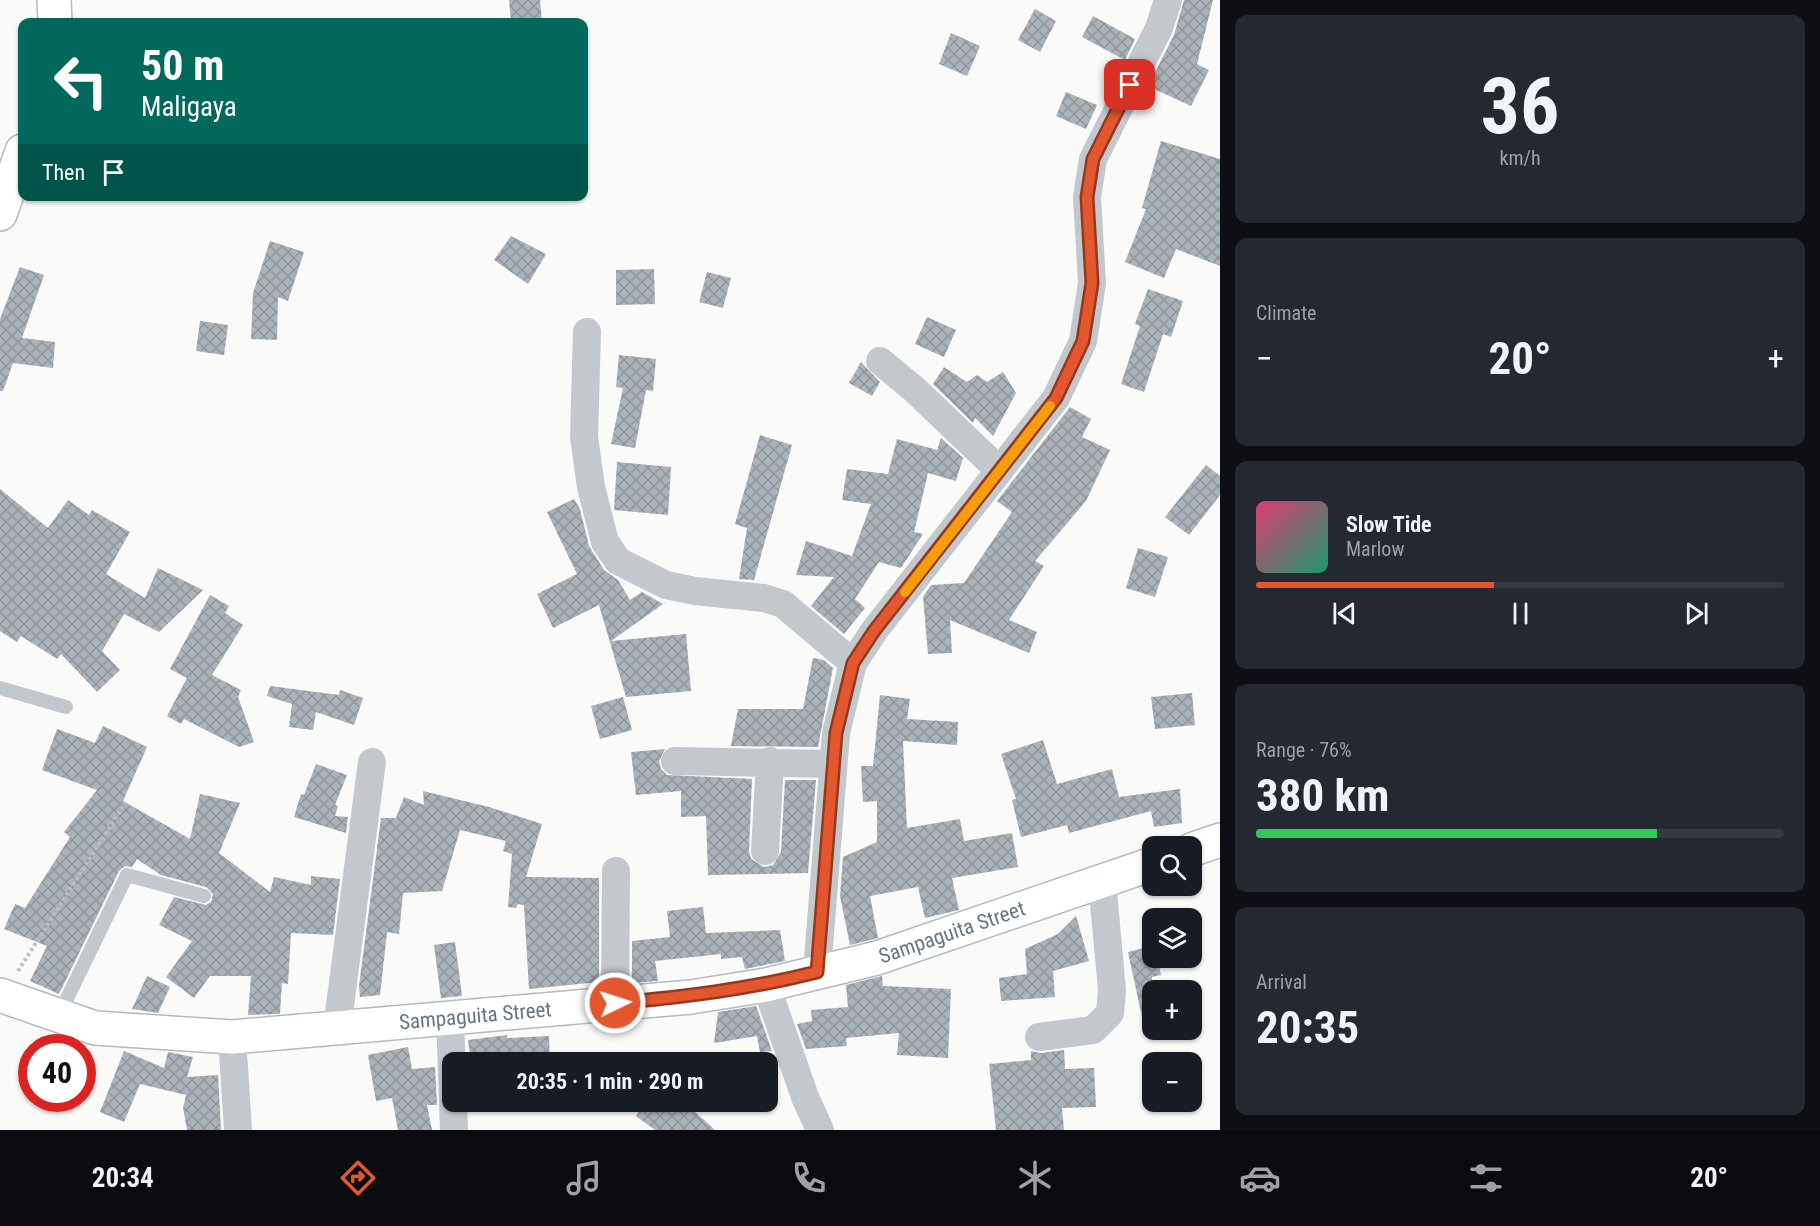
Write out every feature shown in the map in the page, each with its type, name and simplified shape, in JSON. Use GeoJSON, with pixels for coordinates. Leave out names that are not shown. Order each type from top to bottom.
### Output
{"type":"FeatureCollection","features":[{"type":"Feature","properties":{"kind":"street"},"geometry":{"type":"LineString","coordinates":[[54,0],[55,18]]}},
{"type":"Feature","properties":{"kind":"street"},"geometry":{"type":"LineString","coordinates":[[817,972],[836,733],[853,663],[874,631],[1056,398],[1083,341],[1092,283],[1087,197],[1093,159],[1159,28],[1168,0]]}},
{"type":"Feature","properties":{"kind":"street"},"geometry":{"type":"LineString","coordinates":[[0,214],[18,162]]}},
{"type":"Feature","properties":{"kind":"street"},"geometry":{"type":"LineString","coordinates":[[587,332],[585,447],[591,487],[605,542],[618,561],[666,585],[695,591],[764,598],[783,604],[853,663]]}},
{"type":"Feature","properties":{"kind":"street"},"geometry":{"type":"LineString","coordinates":[[880,361],[915,390],[999,470]]}},
{"type":"Feature","properties":{"kind":"street"},"geometry":{"type":"LineString","coordinates":[[675,761],[770,761],[833,764]]}},
{"type":"Feature","properties":{"kind":"street"},"geometry":{"type":"LineString","coordinates":[[765,851],[770,761]]}},
{"type":"Feature","properties":{"kind":"street"},"geometry":{"type":"LineString","coordinates":[[337,1028],[372,762]]}},
{"type":"Feature","properties":{"kind":"street"},"geometry":{"type":"LineString","coordinates":[[1202,846],[1220,840]]}},
{"type":"Feature","properties":{"kind":"street","name":"Sampaguita Street"},"geometry":{"type":"LineString","coordinates":[[1,996],[58,1018],[95,1028],[232,1037],[691,997],[766,985],[877,958],[1142,867]]}},
{"type":"Feature","properties":{"kind":"street"},"geometry":{"type":"LineString","coordinates":[[615,1003],[616,871]]}},
{"type":"Feature","properties":{"kind":"street"},"geometry":{"type":"LineString","coordinates":[[1039,1037],[1093,1030],[1110,1013],[1112,990],[1102,881]]}},
{"type":"Feature","properties":{"kind":"street"},"geometry":{"type":"LineString","coordinates":[[766,985],[805,1097],[820,1130]]}},
{"type":"Feature","properties":{"kind":"street"},"geometry":{"type":"LineString","coordinates":[[450,1018],[454,1130]]}},
{"type":"Feature","properties":{"kind":"street"},"geometry":{"type":"LineString","coordinates":[[232,1037],[238,1130]]}},
{"type":"Feature","properties":{"kind":"lane"},"geometry":{"type":"LineString","coordinates":[[0,688],[66,707]]}},
{"type":"Feature","properties":{"kind":"lane"},"geometry":{"type":"LineString","coordinates":[[58,1018],[127,875],[204,896]]}},
{"type":"Feature","properties":{"kind":"path"},"geometry":{"type":"LineString","coordinates":[[1,996],[123,805]]}},
{"type":"Feature","properties":{"kind":"building"},"geometry":{"type":"Polygon","coordinates":[[[509,0],[540,0],[542,18],[511,18],[509,0]]]}},
{"type":"Feature","properties":{"kind":"building"},"geometry":{"type":"Polygon","coordinates":[[[1184,0],[1213,0],[1197,64],[1209,70],[1191,106],[1148,86],[1174,35],[1184,0]]]}},
{"type":"Feature","properties":{"kind":"building"},"geometry":{"type":"Polygon","coordinates":[[[1035,9],[1056,21],[1040,52],[1018,40],[1035,9]]]}},
{"type":"Feature","properties":{"kind":"building"},"geometry":{"type":"Polygon","coordinates":[[[1093,16],[1135,39],[1125,60],[1082,37],[1093,16]]]}},
{"type":"Feature","properties":{"kind":"building"},"geometry":{"type":"Polygon","coordinates":[[[951,33],[980,46],[967,76],[939,64],[951,33]]]}},
{"type":"Feature","properties":{"kind":"building"},"geometry":{"type":"Polygon","coordinates":[[[1066,92],[1097,105],[1086,129],[1056,116],[1066,92]]]}},
{"type":"Feature","properties":{"kind":"building"},"geometry":{"type":"Polygon","coordinates":[[[1161,141],[1220,159],[1220,266],[1176,249],[1164,278],[1125,262],[1146,209],[1142,208],[1161,141]]]}},
{"type":"Feature","properties":{"kind":"building"},"geometry":{"type":"Polygon","coordinates":[[[511,236],[546,254],[528,284],[494,260],[511,236]]]}},
{"type":"Feature","properties":{"kind":"building"},"geometry":{"type":"Polygon","coordinates":[[[270,241],[304,252],[288,301],[278,297],[277,340],[251,339],[253,293],[270,241]]]}},
{"type":"Feature","properties":{"kind":"building"},"geometry":{"type":"Polygon","coordinates":[[[20,267],[44,275],[22,338],[55,342],[53,368],[13,363],[3,391],[0,391],[0,319],[20,267]]]}},
{"type":"Feature","properties":{"kind":"building"},"geometry":{"type":"Polygon","coordinates":[[[654,269],[655,304],[616,305],[616,270],[654,269]]]}},
{"type":"Feature","properties":{"kind":"building"},"geometry":{"type":"Polygon","coordinates":[[[707,272],[731,278],[723,308],[699,302],[707,272]]]}},
{"type":"Feature","properties":{"kind":"building"},"geometry":{"type":"Polygon","coordinates":[[[1148,289],[1183,301],[1171,337],[1163,334],[1144,392],[1121,384],[1140,326],[1135,324],[1148,289]]]}},
{"type":"Feature","properties":{"kind":"building"},"geometry":{"type":"Polygon","coordinates":[[[927,317],[956,330],[944,357],[915,344],[927,317]]]}},
{"type":"Feature","properties":{"kind":"building"},"geometry":{"type":"Polygon","coordinates":[[[200,321],[228,325],[224,355],[196,351],[200,321]]]}},
{"type":"Feature","properties":{"kind":"building"},"geometry":{"type":"Polygon","coordinates":[[[619,355],[656,359],[653,391],[646,390],[635,448],[611,444],[623,388],[616,387],[619,355]]]}},
{"type":"Feature","properties":{"kind":"building"},"geometry":{"type":"Polygon","coordinates":[[[861,362],[880,382],[872,396],[849,383],[861,362]]]}},
{"type":"Feature","properties":{"kind":"building"},"geometry":{"type":"Polygon","coordinates":[[[944,367],[967,382],[977,375],[987,382],[1003,372],[1016,393],[993,436],[975,418],[973,423],[933,384],[944,367]]]}},
{"type":"Feature","properties":{"kind":"building"},"geometry":{"type":"Polygon","coordinates":[[[1070,407],[1091,419],[1082,437],[1110,450],[1086,501],[1035,561],[1044,566],[1009,620],[1037,632],[1029,653],[950,620],[952,653],[928,654],[923,597],[931,585],[964,583],[1012,512],[997,501],[1070,407]]]}},
{"type":"Feature","properties":{"kind":"building"},"geometry":{"type":"Polygon","coordinates":[[[760,435],[792,445],[754,580],[739,579],[747,528],[735,524],[760,435]]]}},
{"type":"Feature","properties":{"kind":"building"},"geometry":{"type":"Polygon","coordinates":[[[941,438],[963,458],[956,481],[928,473],[914,532],[923,534],[901,568],[879,562],[855,599],[865,608],[844,634],[811,606],[834,577],[796,575],[806,541],[852,556],[871,504],[842,500],[847,469],[888,474],[897,439],[937,450],[941,438]]]}},
{"type":"Feature","properties":{"kind":"building"},"geometry":{"type":"Polygon","coordinates":[[[617,462],[671,467],[668,515],[614,510],[617,462]]]}},
{"type":"Feature","properties":{"kind":"building"},"geometry":{"type":"Polygon","coordinates":[[[1206,465],[1220,476],[1220,495],[1189,535],[1165,517],[1206,465]]]}},
{"type":"Feature","properties":{"kind":"building"},"geometry":{"type":"Polygon","coordinates":[[[0,489],[48,528],[68,500],[89,515],[92,510],[130,532],[106,574],[145,598],[158,568],[203,590],[159,632],[124,614],[102,651],[120,670],[97,692],[61,654],[57,659],[21,636],[17,642],[0,631],[0,489]]]}},
{"type":"Feature","properties":{"kind":"building"},"geometry":{"type":"Polygon","coordinates":[[[574,499],[580,509],[589,546],[604,570],[618,580],[630,600],[642,592],[663,604],[611,641],[686,634],[691,691],[626,697],[599,605],[553,628],[537,594],[577,574],[547,512],[574,499]]]}},
{"type":"Feature","properties":{"kind":"building"},"geometry":{"type":"Polygon","coordinates":[[[1138,548],[1168,557],[1155,597],[1126,588],[1138,548]]]}},
{"type":"Feature","properties":{"kind":"building"},"geometry":{"type":"Polygon","coordinates":[[[210,595],[229,606],[225,613],[243,625],[212,675],[241,690],[238,697],[254,742],[239,747],[184,719],[181,724],[167,716],[187,678],[170,669],[210,595]]]}},
{"type":"Feature","properties":{"kind":"building"},"geometry":{"type":"Polygon","coordinates":[[[813,658],[824,660],[833,668],[818,747],[731,746],[738,709],[803,709],[813,658]]]}},
{"type":"Feature","properties":{"kind":"building"},"geometry":{"type":"Polygon","coordinates":[[[270,686],[339,695],[340,690],[363,698],[354,725],[316,712],[313,730],[289,727],[292,704],[267,696],[270,686]]]}},
{"type":"Feature","properties":{"kind":"building"},"geometry":{"type":"Polygon","coordinates":[[[1192,693],[1195,725],[1155,729],[1151,697],[1192,693]]]}},
{"type":"Feature","properties":{"kind":"building"},"geometry":{"type":"Polygon","coordinates":[[[880,695],[910,699],[907,719],[958,722],[957,745],[903,741],[907,828],[960,819],[964,841],[1012,833],[1018,867],[952,878],[959,910],[925,918],[918,887],[870,896],[878,938],[850,945],[840,896],[843,857],[877,842],[877,801],[863,802],[861,766],[873,766],[880,695]]]}},
{"type":"Feature","properties":{"kind":"building"},"geometry":{"type":"Polygon","coordinates":[[[623,697],[632,730],[600,739],[591,706],[623,697]]]}},
{"type":"Feature","properties":{"kind":"building"},"geometry":{"type":"Polygon","coordinates":[[[103,726],[147,747],[123,801],[190,839],[200,794],[240,803],[219,853],[270,892],[274,877],[311,885],[311,876],[340,879],[333,935],[291,933],[288,984],[282,983],[280,1014],[248,1015],[251,976],[210,976],[194,998],[166,977],[192,941],[159,925],[174,897],[206,905],[211,902],[213,894],[206,887],[161,875],[137,859],[132,867],[125,866],[119,871],[59,994],[30,981],[47,946],[4,929],[15,904],[25,908],[70,837],[64,832],[97,790],[42,770],[57,729],[95,743],[103,726]]]}},
{"type":"Feature","properties":{"kind":"building"},"geometry":{"type":"Polygon","coordinates":[[[1043,740],[1057,784],[1112,769],[1119,797],[1180,789],[1182,823],[1154,827],[1151,811],[1069,833],[1067,825],[1021,837],[1012,800],[1016,799],[1001,754],[1043,740]]]}},
{"type":"Feature","properties":{"kind":"building"},"geometry":{"type":"Polygon","coordinates":[[[665,749],[659,761],[661,769],[667,775],[752,779],[749,851],[751,859],[764,867],[773,865],[781,852],[785,780],[816,780],[808,873],[708,875],[706,816],[681,817],[681,791],[636,795],[631,752],[665,749]]]}},
{"type":"Feature","properties":{"kind":"building"},"geometry":{"type":"Polygon","coordinates":[[[316,764],[347,775],[335,805],[338,806],[335,816],[348,817],[346,833],[294,817],[301,794],[304,795],[316,764]]]}},
{"type":"Feature","properties":{"kind":"building"},"geometry":{"type":"Polygon","coordinates":[[[423,791],[489,807],[542,824],[526,877],[599,878],[599,982],[529,989],[524,905],[518,904],[516,908],[508,907],[512,854],[503,851],[506,841],[460,830],[442,891],[403,893],[399,934],[387,932],[380,995],[360,997],[359,986],[381,818],[396,818],[404,797],[424,805],[423,791]]]}},
{"type":"Feature","properties":{"kind":"building"},"geometry":{"type":"Polygon","coordinates":[[[703,907],[706,933],[780,930],[785,961],[745,969],[742,957],[721,959],[721,954],[655,961],[658,981],[632,983],[632,941],[670,937],[667,911],[703,907]]]}},
{"type":"Feature","properties":{"kind":"building"},"geometry":{"type":"Polygon","coordinates":[[[1076,916],[1089,961],[1053,971],[1055,997],[1001,1001],[999,978],[1027,974],[1025,949],[1058,934],[1076,916]]]}},
{"type":"Feature","properties":{"kind":"building"},"geometry":{"type":"Polygon","coordinates":[[[455,942],[462,996],[441,998],[434,945],[455,942]]]}},
{"type":"Feature","properties":{"kind":"building"},"geometry":{"type":"Polygon","coordinates":[[[1142,948],[1142,968],[1159,968],[1161,975],[1152,977],[1152,980],[1142,980],[1142,1017],[1128,952],[1142,948]]]}},
{"type":"Feature","properties":{"kind":"building"},"geometry":{"type":"Polygon","coordinates":[[[147,976],[170,987],[158,1013],[132,1009],[147,976]]]}},
{"type":"Feature","properties":{"kind":"building"},"geometry":{"type":"Polygon","coordinates":[[[882,976],[883,986],[951,989],[948,1058],[897,1055],[899,1033],[846,1038],[847,1046],[806,1049],[797,1024],[812,1021],[811,1010],[848,1007],[846,985],[882,976]]]}},
{"type":"Feature","properties":{"kind":"building"},"geometry":{"type":"Polygon","coordinates":[[[756,1006],[772,1051],[760,1052],[757,1036],[714,1043],[718,1012],[756,1006]]]}},
{"type":"Feature","properties":{"kind":"building"},"geometry":{"type":"Polygon","coordinates":[[[507,1035],[507,1038],[549,1036],[550,1052],[470,1052],[468,1040],[507,1035]]]}},
{"type":"Feature","properties":{"kind":"building"},"geometry":{"type":"Polygon","coordinates":[[[408,1047],[412,1069],[435,1067],[437,1105],[427,1105],[432,1130],[398,1130],[392,1098],[376,1101],[368,1055],[408,1047]]]}},
{"type":"Feature","properties":{"kind":"building"},"geometry":{"type":"Polygon","coordinates":[[[1064,1050],[1065,1069],[1094,1068],[1096,1107],[1062,1108],[1064,1130],[996,1130],[989,1064],[1031,1060],[1031,1051],[1041,1053],[1064,1050]]]}},
{"type":"Feature","properties":{"kind":"building"},"geometry":{"type":"Polygon","coordinates":[[[124,1051],[164,1068],[168,1052],[193,1057],[187,1077],[218,1075],[221,1130],[187,1130],[183,1108],[186,1095],[140,1084],[124,1122],[100,1112],[124,1051]]]}},
{"type":"Feature","properties":{"kind":"building"},"geometry":{"type":"Polygon","coordinates":[[[639,1112],[695,1112],[715,1130],[655,1130],[636,1116],[639,1112]]]}},
{"type":"Feature","properties":{"kind":"slow traffic"},"geometry":{"type":"LineString","coordinates":[[905,592],[1050,406]]}},
{"type":"Feature","properties":{"kind":"route"},"geometry":{"type":"LineString","coordinates":[[615,1003],[691,997],[766,985],[817,972],[836,733],[853,663],[874,631],[1056,398],[1083,341],[1092,283],[1087,197],[1093,159],[1130,85]]}}]}
